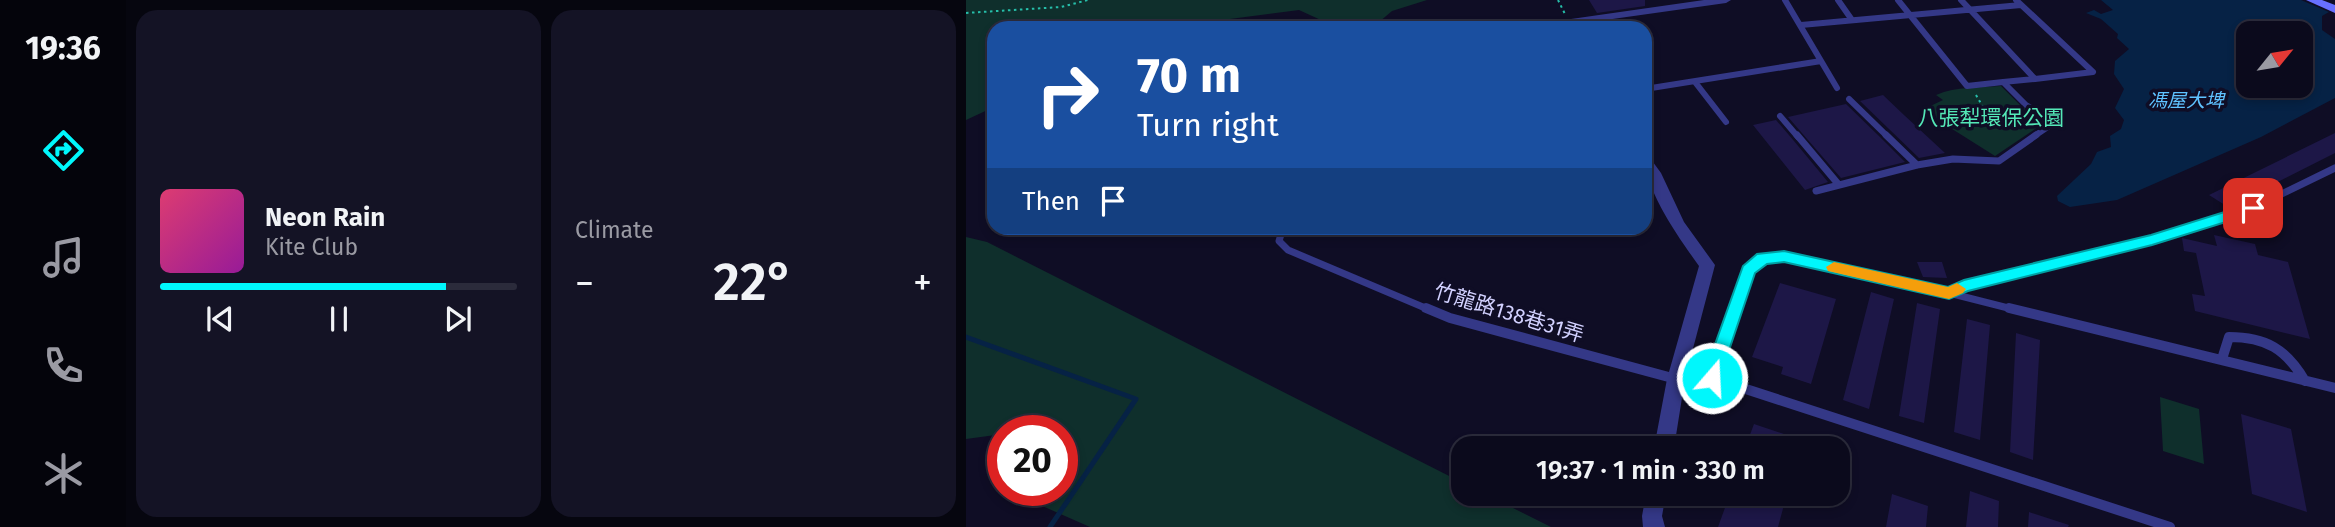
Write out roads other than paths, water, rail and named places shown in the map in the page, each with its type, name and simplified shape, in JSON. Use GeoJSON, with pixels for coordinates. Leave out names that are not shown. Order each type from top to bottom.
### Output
{"type":"FeatureCollection","features":[{"type":"Feature","properties":{"kind":"street"},"geometry":{"type":"LineString","coordinates":[[1597,21],[1726,0]]}},
{"type":"Feature","properties":{"kind":"street"},"geometry":{"type":"LineString","coordinates":[[2312,0],[2334,7]]}},
{"type":"Feature","properties":{"kind":"street"},"geometry":{"type":"LineString","coordinates":[[1652,170],[1677,224],[1707,265],[1676,379],[1666,436]]}},
{"type":"Feature","properties":{"kind":"street"},"geometry":{"type":"LineString","coordinates":[[1654,506],[1654,527]]}},
{"type":"Feature","properties":{"kind":"lane"},"geometry":{"type":"LineString","coordinates":[[1785,0],[1837,88]]}},
{"type":"Feature","properties":{"kind":"lane"},"geometry":{"type":"LineString","coordinates":[[1838,0],[1852,20]]}},
{"type":"Feature","properties":{"kind":"lane"},"geometry":{"type":"LineString","coordinates":[[1801,25],[1852,20],[1910,15],[1970,10],[2019,3],[2093,72],[1967,86],[1910,15],[1898,0]]}},
{"type":"Feature","properties":{"kind":"lane"},"geometry":{"type":"LineString","coordinates":[[1961,0],[2035,79]]}},
{"type":"Feature","properties":{"kind":"lane"},"geometry":{"type":"LineString","coordinates":[[1652,88],[1821,61]]}},
{"type":"Feature","properties":{"kind":"lane"},"geometry":{"type":"LineString","coordinates":[[1695,82],[1726,122]]}},
{"type":"Feature","properties":{"kind":"lane"},"geometry":{"type":"LineString","coordinates":[[1816,191],[1917,165],[1953,159],[1999,161],[2055,122],[2025,105],[2003,82]]}},
{"type":"Feature","properties":{"kind":"lane"},"geometry":{"type":"LineString","coordinates":[[1849,99],[1917,165]]}},
{"type":"Feature","properties":{"kind":"lane"},"geometry":{"type":"LineString","coordinates":[[1780,116],[1839,185]]}},
{"type":"Feature","properties":{"kind":"lane"},"geometry":{"type":"LineString","coordinates":[[1949,293],[1964,286],[2152,240],[2253,208],[2335,168]]}},
{"type":"Feature","properties":{"kind":"lane","name":"竹龍路138巷31弄"},"geometry":{"type":"LineString","coordinates":[[1281,235],[1279,241],[1288,250],[1450,318],[1676,379],[1712,378],[2170,527]]}},
{"type":"Feature","properties":{"kind":"lane"},"geometry":{"type":"LineString","coordinates":[[1712,378],[1748,270],[1762,258],[1784,256],[1949,293],[2335,388]]}},
{"type":"Feature","properties":{"kind":"lane"},"geometry":{"type":"LineString","coordinates":[[2222,359],[2229,337],[2253,337],[2276,345],[2292,359],[2305,381]]}},
{"type":"Feature","properties":{"kind":"water","name":"馮屋大埤"},"geometry":{"type":"Polygon","coordinates":[[[2101,0],[2301,0],[2329,12],[2322,16],[2322,30],[2335,39],[2335,98],[2261,137],[2117,200],[2070,207],[2058,201],[2057,196],[2091,164],[2097,152],[2111,147],[2110,136],[2121,129],[2124,120],[2115,108],[2124,89],[2114,74],[2115,61],[2129,49],[2117,38],[2118,34],[2101,19],[2086,13],[2094,10],[2101,14],[2113,10],[2101,0]]]}},
{"type":"Feature","properties":{"kind":"waterway"},"geometry":{"type":"LineString","coordinates":[[966,337],[1136,399],[1050,527]]}},
{"type":"Feature","properties":{"kind":"park label","name":"八張犁環保公園"},"geometry":{"type":"Point","coordinates":[1991,118]}}]}
